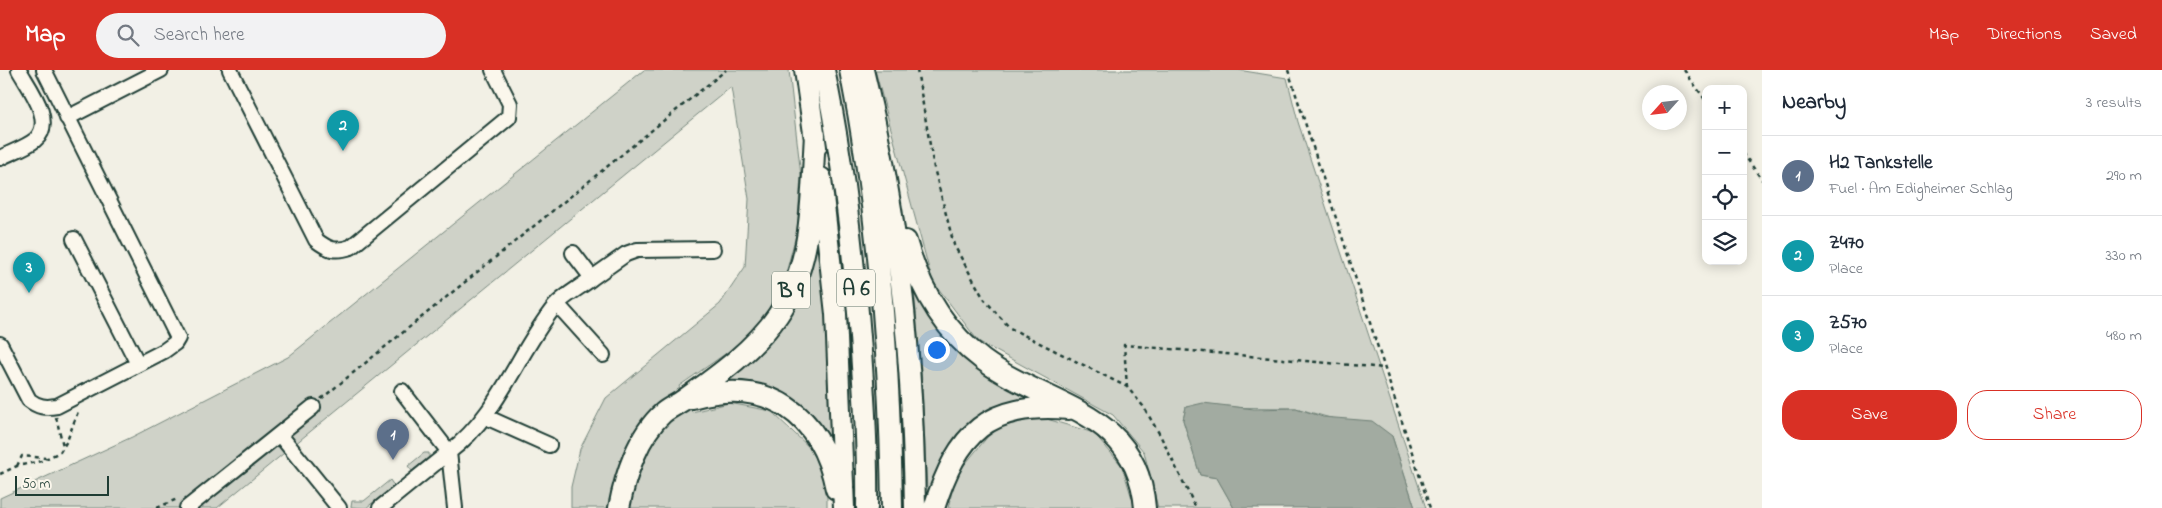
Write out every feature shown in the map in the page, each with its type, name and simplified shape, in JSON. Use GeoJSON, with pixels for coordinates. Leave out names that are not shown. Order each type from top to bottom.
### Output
{"type":"FeatureCollection","features":[{"type":"Feature","properties":{"kind":"highway"},"geometry":{"type":"LineString","coordinates":[[805,70],[815,135],[836,314],[842,508]]}},
{"type":"Feature","properties":{"kind":"highway","name":"A 6"},"geometry":{"type":"LineString","coordinates":[[824,70],[834,114],[854,259],[865,400],[867,508]]}},
{"type":"Feature","properties":{"kind":"highway","name":"A 6"},"geometry":{"type":"LineString","coordinates":[[850,70],[869,178],[882,283],[887,349],[892,508]]}},
{"type":"Feature","properties":{"kind":"highway"},"geometry":{"type":"LineString","coordinates":[[863,70],[889,192],[905,305],[911,368],[915,508]]}},
{"type":"Feature","properties":{"kind":"highway","name":"B 9"},"geometry":{"type":"LineString","coordinates":[[682,401],[755,343],[778,314],[793,286],[804,254],[809,222],[815,135]]}},
{"type":"Feature","properties":{"kind":"highway"},"geometry":{"type":"LineString","coordinates":[[889,192],[921,285],[949,328],[965,345],[995,368],[1102,425],[1129,454],[1142,486],[1146,508]]}},
{"type":"Feature","properties":{"kind":"highway"},"geometry":{"type":"LineString","coordinates":[[619,508],[628,474],[650,428],[663,413],[682,401],[711,392],[741,391],[765,396],[787,406],[810,426],[824,449],[842,508]]}},
{"type":"Feature","properties":{"kind":"highway"},"geometry":{"type":"LineString","coordinates":[[934,508],[950,465],[965,442],[983,425],[1019,409],[1045,407],[1075,409]]}},
{"type":"Feature","properties":{"kind":"street"},"geometry":{"type":"LineString","coordinates":[[0,158],[35,140],[42,128],[42,114],[19,70]]}},
{"type":"Feature","properties":{"kind":"street"},"geometry":{"type":"LineString","coordinates":[[0,344],[29,400],[46,408],[169,348],[178,338],[44,70]]}},
{"type":"Feature","properties":{"kind":"street"},"geometry":{"type":"LineString","coordinates":[[68,118],[161,70]]}},
{"type":"Feature","properties":{"kind":"street"},"geometry":{"type":"LineString","coordinates":[[230,70],[316,240],[328,249],[337,251],[351,247],[509,118],[510,104],[492,70]]}},
{"type":"Feature","properties":{"kind":"street"},"geometry":{"type":"LineString","coordinates":[[74,239],[138,364]]}},
{"type":"Feature","properties":{"kind":"street"},"geometry":{"type":"LineString","coordinates":[[380,508],[465,440],[486,416],[557,304],[626,254],[637,250],[713,249]]}},
{"type":"Feature","properties":{"kind":"street"},"geometry":{"type":"LineString","coordinates":[[573,253],[592,278]]}},
{"type":"Feature","properties":{"kind":"street"},"geometry":{"type":"LineString","coordinates":[[557,304],[603,354]]}},
{"type":"Feature","properties":{"kind":"street"},"geometry":{"type":"LineString","coordinates":[[402,392],[449,452],[455,508]]}},
{"type":"Feature","properties":{"kind":"street"},"geometry":{"type":"LineString","coordinates":[[187,508],[313,407]]}},
{"type":"Feature","properties":{"kind":"street"},"geometry":{"type":"LineString","coordinates":[[486,416],[548,444]]}},
{"type":"Feature","properties":{"kind":"street"},"geometry":{"type":"LineString","coordinates":[[280,435],[339,508]]}},
{"type":"Feature","properties":{"kind":"path"},"geometry":{"type":"LineString","coordinates":[[313,407],[726,70]]}},
{"type":"Feature","properties":{"kind":"path"},"geometry":{"type":"LineString","coordinates":[[917,70],[934,168],[954,245],[984,299],[1010,328],[1127,387],[1143,406],[1196,508]]}},
{"type":"Feature","properties":{"kind":"path"},"geometry":{"type":"LineString","coordinates":[[1288,70],[1430,508]]}},
{"type":"Feature","properties":{"kind":"path"},"geometry":{"type":"LineString","coordinates":[[1684,70],[1702,95]]}},
{"type":"Feature","properties":{"kind":"path"},"geometry":{"type":"LineString","coordinates":[[1747,159],[1762,180]]}},
{"type":"Feature","properties":{"kind":"path"},"geometry":{"type":"LineString","coordinates":[[1127,387],[1124,346],[1385,368]]}},
{"type":"Feature","properties":{"kind":"path"},"geometry":{"type":"LineString","coordinates":[[0,474],[16,466],[26,465],[55,455],[64,447],[81,406]]}},
{"type":"Feature","properties":{"kind":"path"},"geometry":{"type":"LineString","coordinates":[[51,407],[63,439],[64,447]]}},
{"type":"Feature","properties":{"kind":"path"},"geometry":{"type":"LineString","coordinates":[[16,466],[22,456],[46,458]]}},
{"type":"Feature","properties":{"kind":"shaded area"},"geometry":{"type":"Polygon","coordinates":[[[644,70],[789,70],[801,176],[797,231],[783,285],[765,315],[738,345],[679,386],[692,412],[729,403],[771,411],[813,451],[827,490],[827,508],[571,508],[571,487],[580,449],[606,398],[720,304],[745,267],[749,199],[731,87],[217,508],[0,508],[0,498],[132,437],[288,357],[644,70]]]}},
{"type":"Feature","properties":{"kind":"shaded area"},"geometry":{"type":"Polygon","coordinates":[[[875,70],[1238,70],[1287,78],[1298,122],[1426,508],[1415,508],[1392,436],[1296,408],[1186,407],[1183,420],[1200,475],[1217,478],[1234,508],[1158,508],[1144,452],[1113,415],[978,341],[932,280],[875,70]]]}},
{"type":"Feature","properties":{"kind":"shaded area"},"geometry":{"type":"Polygon","coordinates":[[[818,239],[828,328],[831,439],[829,440],[724,385],[722,379],[749,356],[813,240],[818,239]]]}},
{"type":"Feature","properties":{"kind":"shaded area"},"geometry":{"type":"Polygon","coordinates":[[[914,289],[1038,398],[1016,404],[929,492],[927,490],[922,382],[914,289]]]}},
{"type":"Feature","properties":{"kind":"shaded area"},"geometry":{"type":"Polygon","coordinates":[[[1203,403],[1254,409],[1296,408],[1323,417],[1372,421],[1392,436],[1415,508],[1234,508],[1217,478],[1200,475],[1183,420],[1186,407],[1203,403]]]}},
{"type":"Feature","properties":{"kind":"shaded area"},"geometry":{"type":"Polygon","coordinates":[[[1040,417],[1094,433],[1122,466],[1135,508],[948,508],[956,475],[994,429],[1040,417]]]}},
{"type":"Feature","properties":{"kind":"shaded area"},"geometry":{"type":"Polygon","coordinates":[[[424,453],[429,453],[429,457],[412,471],[408,466],[424,453]]]}},
{"type":"Feature","properties":{"kind":"shaded area"},"geometry":{"type":"Polygon","coordinates":[[[390,480],[394,486],[366,508],[351,507],[352,501],[364,501],[390,480]]]}},
{"type":"Feature","properties":{"kind":"place","name":"Z470"},"geometry":{"type":"Point","coordinates":[343,151]}},
{"type":"Feature","properties":{"kind":"place","name":"Z570"},"geometry":{"type":"Point","coordinates":[29,293]}},
{"type":"Feature","properties":{"kind":"place","name":"H2 Tankstelle"},"geometry":{"type":"Point","coordinates":[393,460]}}]}
